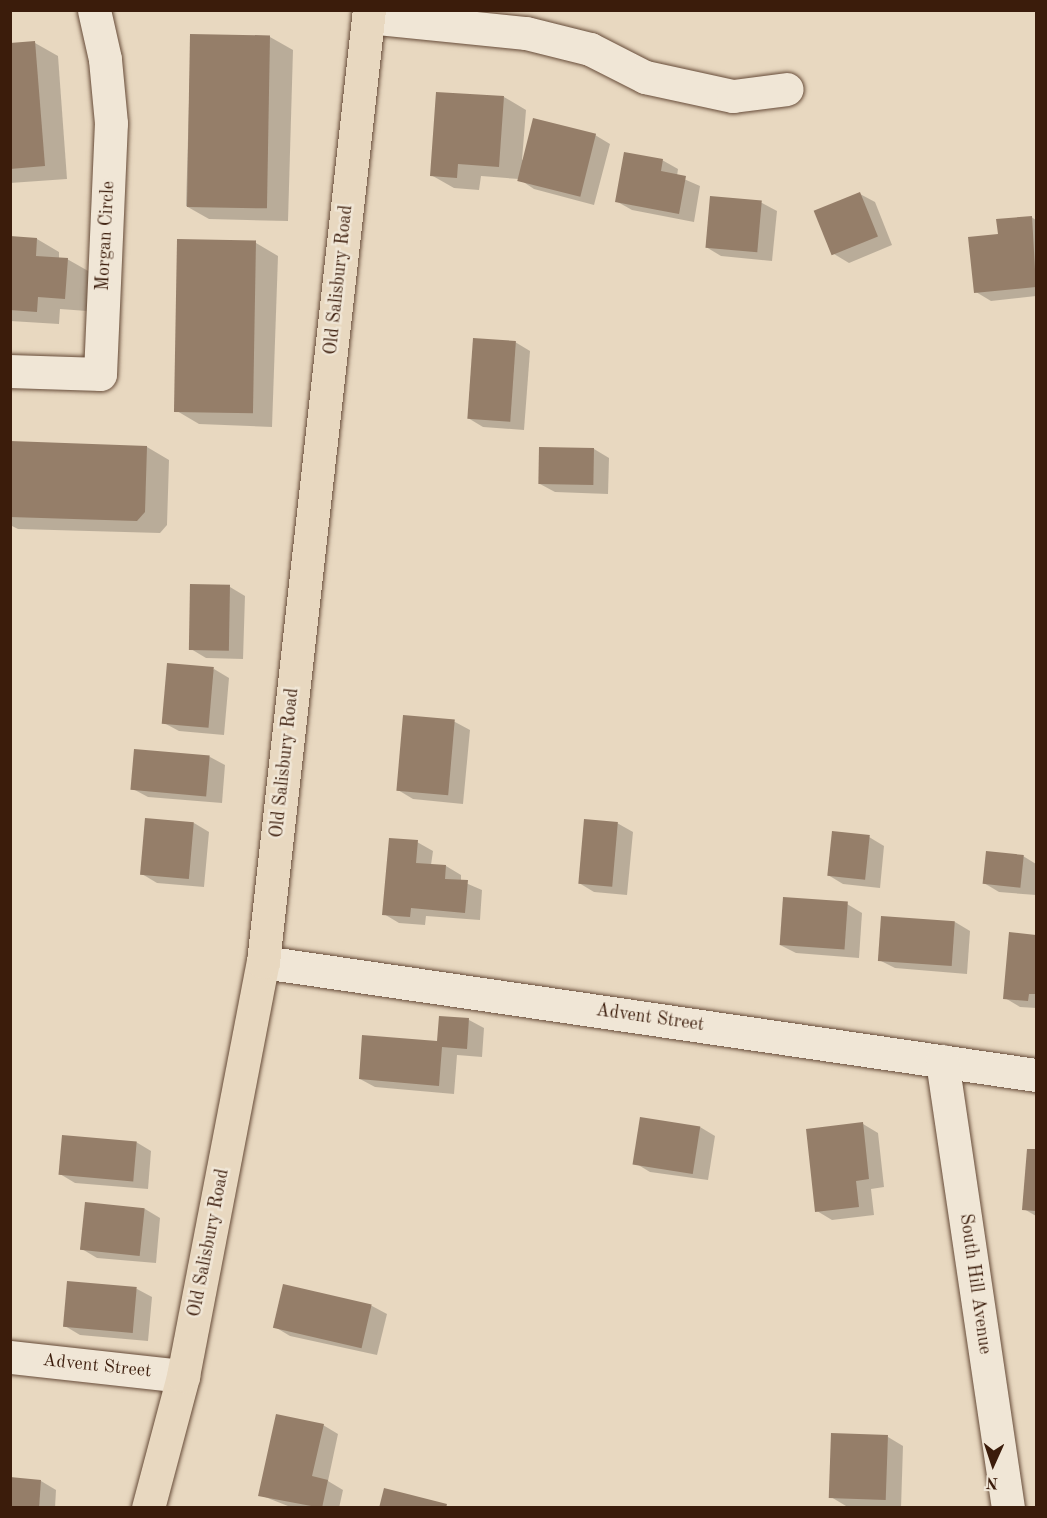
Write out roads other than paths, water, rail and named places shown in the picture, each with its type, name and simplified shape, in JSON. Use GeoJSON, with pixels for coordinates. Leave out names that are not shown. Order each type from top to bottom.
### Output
{"type":"FeatureCollection","features":[{"type":"Feature","properties":{"kind":"main road","name":"Old Salisbury Road"},"geometry":{"type":"LineString","coordinates":[[148,1508],[183,1376],[263,962],[368,14]]}},
{"type":"Feature","properties":{"kind":"street","name":"Morgan Circle"},"geometry":{"type":"LineString","coordinates":[[10,370],[100,374],[111,123],[105,59],[93,10]]}},
{"type":"Feature","properties":{"kind":"street"},"geometry":{"type":"LineString","coordinates":[[368,14],[526,33],[590,49],[645,77],[733,96],[787,89]]}},
{"type":"Feature","properties":{"kind":"street","name":"Advent Street"},"geometry":{"type":"LineString","coordinates":[[263,962],[1036,1076]]}},
{"type":"Feature","properties":{"kind":"street","name":"South Hill Avenue"},"geometry":{"type":"LineString","coordinates":[[942,1061],[1008,1508]]}},
{"type":"Feature","properties":{"kind":"street","name":"Advent Street"},"geometry":{"type":"LineString","coordinates":[[10,1357],[183,1376]]}}]}
